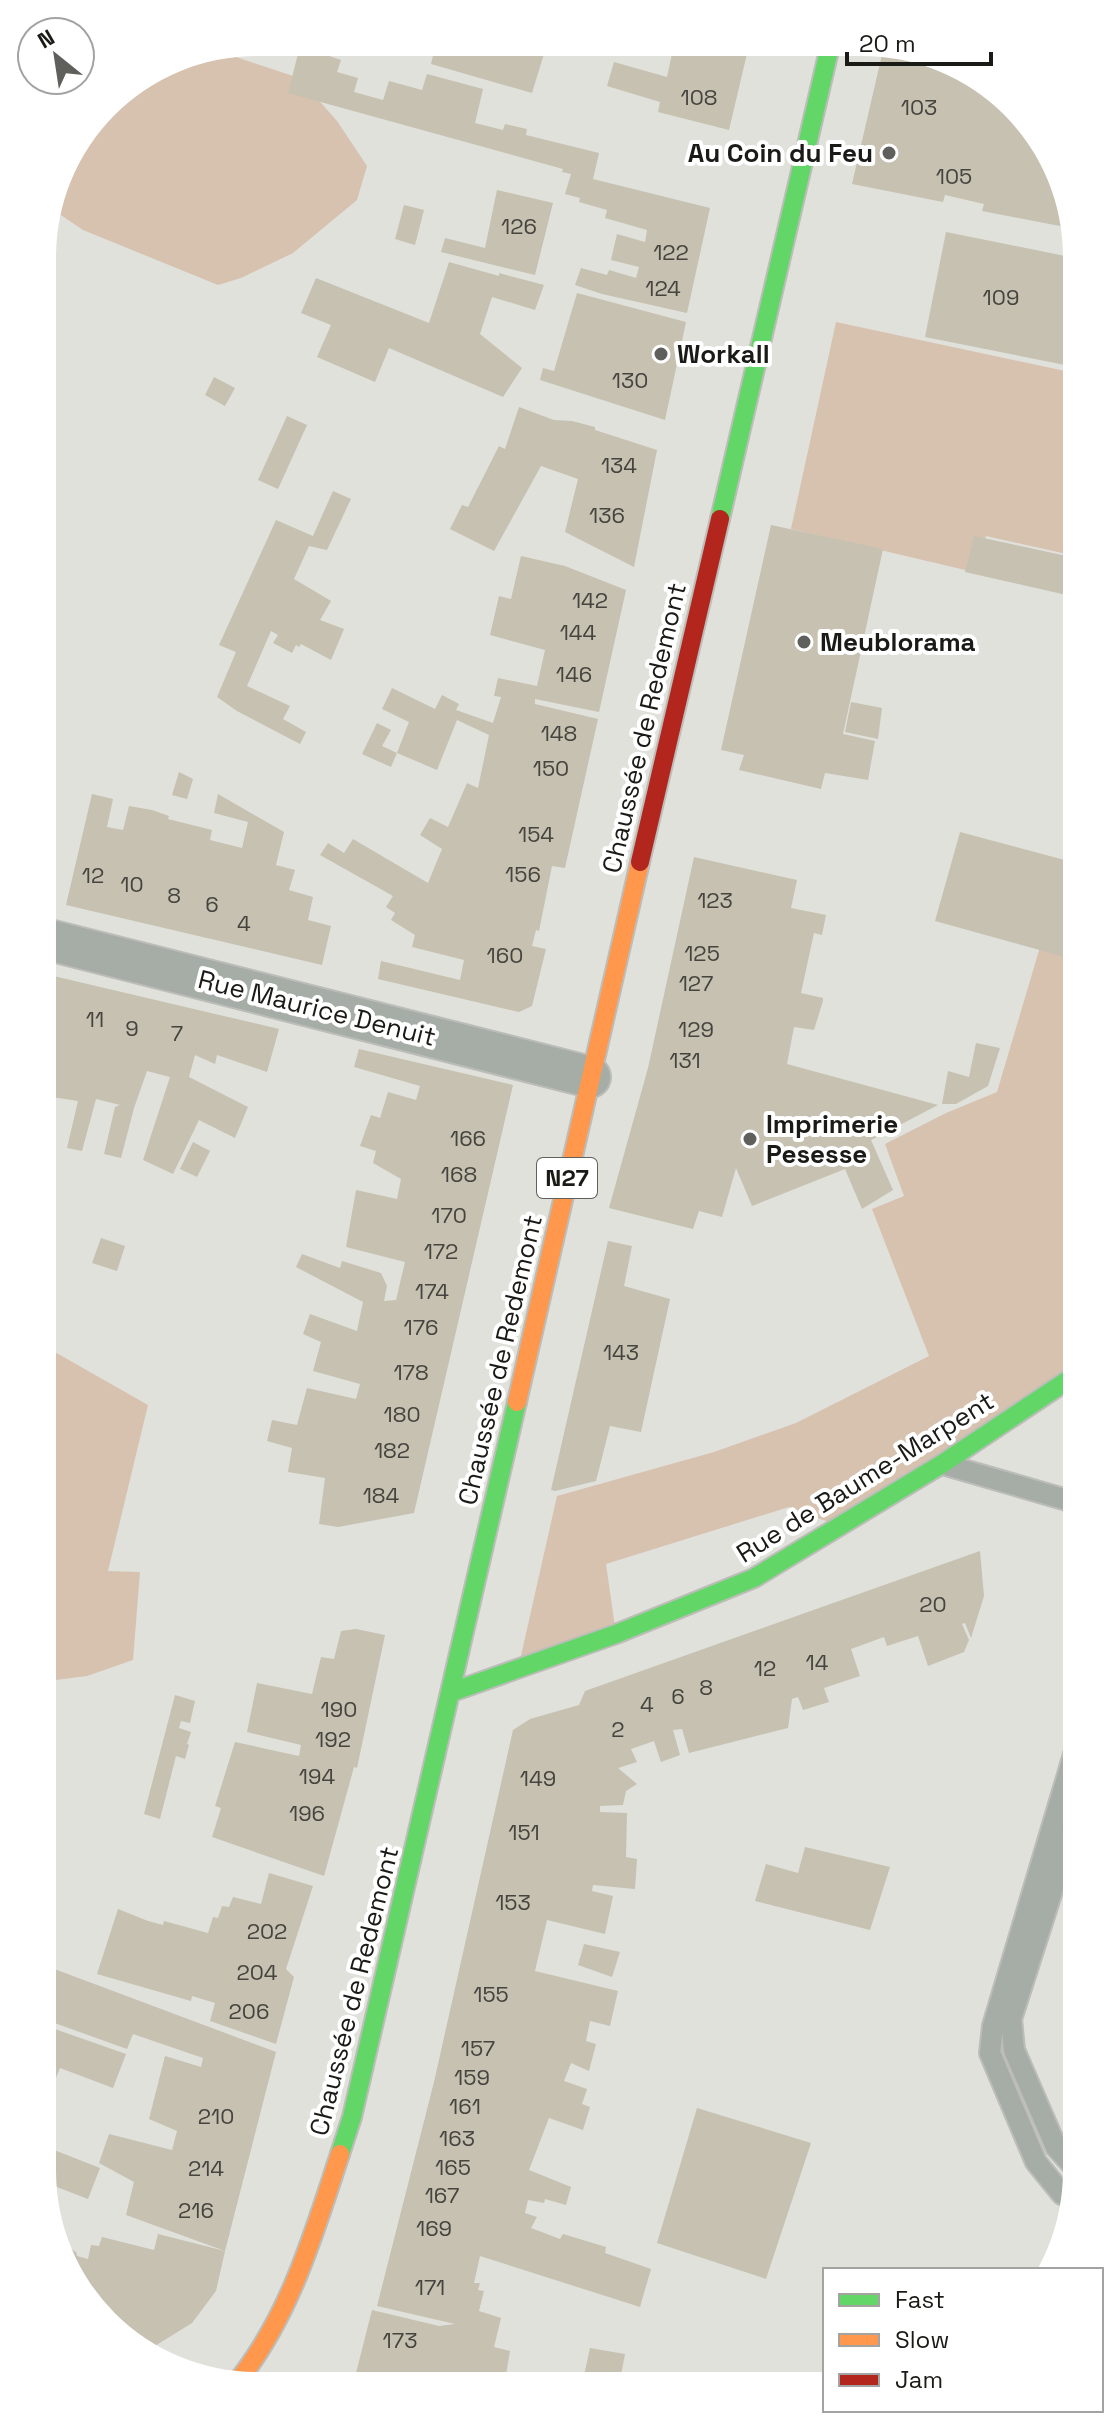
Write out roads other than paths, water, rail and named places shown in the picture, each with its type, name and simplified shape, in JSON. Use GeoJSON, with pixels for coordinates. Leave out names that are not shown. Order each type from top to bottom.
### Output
{"type":"FeatureCollection","features":[{"type":"Feature","properties":{"kind":"main road","name":"Chaussée de Redemont"},"geometry":{"type":"LineString","coordinates":[[246,2371],[285,2305],[303,2267],[352,2117],[828,56]]}},
{"type":"Feature","properties":{"kind":"main road","name":"Rue de Baume-Marpent"},"geometry":{"type":"LineString","coordinates":[[452,1692],[616,1634],[754,1578],[942,1464],[1063,1383]]}},
{"type":"Feature","properties":{"kind":"street","name":"Rue Maurice Denuit"},"geometry":{"type":"LineString","coordinates":[[56,942],[590,1077]]}},
{"type":"Feature","properties":{"kind":"lane"},"geometry":{"type":"LineString","coordinates":[[942,1464],[1063,1499]]}},
{"type":"Feature","properties":{"kind":"lane"},"geometry":{"type":"LineString","coordinates":[[1062,2193],[1036,2162],[990,2053],[993,2026],[1063,1791]]}},
{"type":"Feature","properties":{"kind":"lane"},"geometry":{"type":"LineString","coordinates":[[1063,1856],[1011,2019],[1014,2050],[1056,2147],[1063,2155]]}},
{"type":"Feature","properties":{"kind":"place","name":"Au Coin du Feu"},"geometry":{"type":"Point","coordinates":[889,153]}},
{"type":"Feature","properties":{"kind":"place","name":"Workall"},"geometry":{"type":"Point","coordinates":[661,354]}},
{"type":"Feature","properties":{"kind":"place","name":"Meublorama"},"geometry":{"type":"Point","coordinates":[804,642]}},
{"type":"Feature","properties":{"kind":"place","name":"Imprimerie Pesesse"},"geometry":{"type":"Point","coordinates":[750,1139]}}]}
